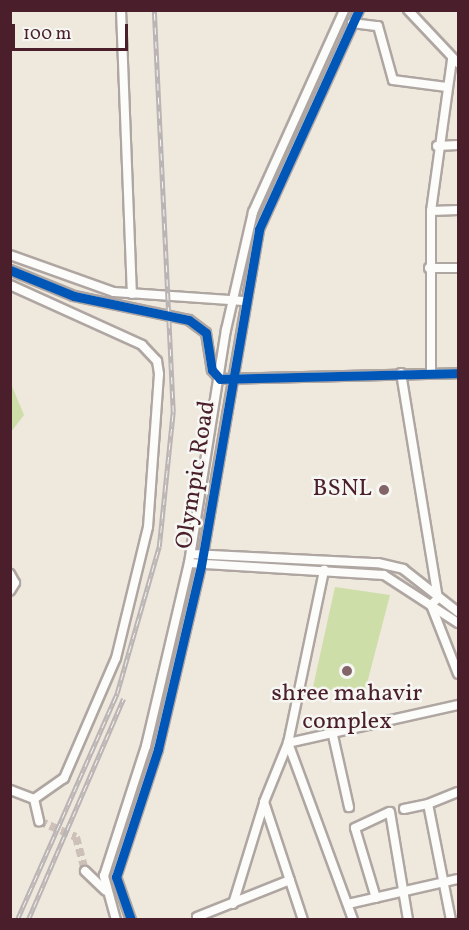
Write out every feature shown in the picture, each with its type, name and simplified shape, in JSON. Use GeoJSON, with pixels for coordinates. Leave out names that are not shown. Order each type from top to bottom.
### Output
{"type":"FeatureCollection","features":[{"type":"Feature","properties":{"kind":"street"},"geometry":{"type":"LineString","coordinates":[[120,10],[132,294]]}},
{"type":"Feature","properties":{"kind":"street","name":"Olympic Road"},"geometry":{"type":"LineString","coordinates":[[116,920],[105,890],[107,860],[146,746],[190,559],[232,299],[250,227],[344,10]]}},
{"type":"Feature","properties":{"kind":"street","name":"Olympic Road"},"geometry":{"type":"LineString","coordinates":[[131,920],[116,877],[158,749],[201,566],[244,301],[259,228],[359,10]]}},
{"type":"Feature","properties":{"kind":"street"},"geometry":{"type":"LineString","coordinates":[[408,10],[457,62],[447,87],[437,146],[431,211],[429,268],[431,373]]}},
{"type":"Feature","properties":{"kind":"street"},"geometry":{"type":"LineString","coordinates":[[352,23],[378,26],[393,80],[447,87]]}},
{"type":"Feature","properties":{"kind":"street"},"geometry":{"type":"LineString","coordinates":[[437,146],[459,145]]}},
{"type":"Feature","properties":{"kind":"street"},"geometry":{"type":"LineString","coordinates":[[431,211],[459,210]]}},
{"type":"Feature","properties":{"kind":"street"},"geometry":{"type":"LineString","coordinates":[[250,227],[259,228]]}},
{"type":"Feature","properties":{"kind":"street"},"geometry":{"type":"LineString","coordinates":[[10,255],[80,284],[132,294],[244,301]]}},
{"type":"Feature","properties":{"kind":"street"},"geometry":{"type":"LineString","coordinates":[[429,268],[459,268]]}},
{"type":"Feature","properties":{"kind":"street"},"geometry":{"type":"LineString","coordinates":[[10,270],[74,296],[189,320],[206,333],[212,370],[220,379],[459,373]]}},
{"type":"Feature","properties":{"kind":"street"},"geometry":{"type":"LineString","coordinates":[[10,285],[142,345],[158,368],[151,504],[125,629],[67,774],[34,799]]}},
{"type":"Feature","properties":{"kind":"street"},"geometry":{"type":"LineString","coordinates":[[401,373],[438,598]]}},
{"type":"Feature","properties":{"kind":"street"},"geometry":{"type":"LineString","coordinates":[[190,559],[203,556],[378,562],[403,569],[459,612]]}},
{"type":"Feature","properties":{"kind":"street"},"geometry":{"type":"LineString","coordinates":[[190,559],[201,566],[324,570],[399,579],[431,605],[459,623]]}},
{"type":"Feature","properties":{"kind":"street"},"geometry":{"type":"LineString","coordinates":[[233,904],[264,802],[288,743],[324,570]]}},
{"type":"Feature","properties":{"kind":"street"},"geometry":{"type":"LineString","coordinates":[[10,574],[15,583],[10,591]]}},
{"type":"Feature","properties":{"kind":"street"},"geometry":{"type":"LineString","coordinates":[[431,605],[438,598]]}},
{"type":"Feature","properties":{"kind":"street"},"geometry":{"type":"LineString","coordinates":[[431,605],[459,674]]}},
{"type":"Feature","properties":{"kind":"street"},"geometry":{"type":"LineString","coordinates":[[288,743],[332,731],[459,705]]}},
{"type":"Feature","properties":{"kind":"street"},"geometry":{"type":"LineString","coordinates":[[332,731],[349,807]]}},
{"type":"Feature","properties":{"kind":"street"},"geometry":{"type":"LineString","coordinates":[[288,743],[353,920]]}},
{"type":"Feature","properties":{"kind":"street"},"geometry":{"type":"LineString","coordinates":[[10,790],[34,799]]}},
{"type":"Feature","properties":{"kind":"street"},"geometry":{"type":"LineString","coordinates":[[404,809],[428,804],[459,792]]}},
{"type":"Feature","properties":{"kind":"street"},"geometry":{"type":"LineString","coordinates":[[34,799],[39,821]]}},
{"type":"Feature","properties":{"kind":"street"},"geometry":{"type":"LineString","coordinates":[[264,802],[303,920]]}},
{"type":"Feature","properties":{"kind":"street"},"geometry":{"type":"LineString","coordinates":[[428,804],[451,920]]}},
{"type":"Feature","properties":{"kind":"street"},"geometry":{"type":"LineString","coordinates":[[376,898],[355,828],[390,812],[408,920]]}},
{"type":"Feature","properties":{"kind":"street"},"geometry":{"type":"LineString","coordinates":[[85,871],[105,890]]}},
{"type":"Feature","properties":{"kind":"street"},"geometry":{"type":"LineString","coordinates":[[348,904],[459,879]]}},
{"type":"Feature","properties":{"kind":"street"},"geometry":{"type":"LineString","coordinates":[[197,917],[290,880]]}},
{"type":"Feature","properties":{"kind":"green space"},"geometry":{"type":"Polygon","coordinates":[[[11,384],[24,415],[10,432],[11,384]]]}},
{"type":"Feature","properties":{"kind":"green space"},"geometry":{"type":"Polygon","coordinates":[[[335,587],[390,595],[364,695],[313,687],[335,587]]]}},
{"type":"Feature","properties":{"kind":"tunnel"},"geometry":{"type":"LineString","coordinates":[[39,821],[76,837],[85,871]]}},
{"type":"Feature","properties":{"kind":"railway"},"geometry":{"type":"LineString","coordinates":[[17,920],[117,693],[159,547],[173,412],[154,10]]}},
{"type":"Feature","properties":{"kind":"railway"},"geometry":{"type":"LineString","coordinates":[[28,920],[123,699]]}},
{"type":"Feature","properties":{"kind":"cycle path"},"geometry":{"type":"LineString","coordinates":[[131,920],[116,877],[158,749],[201,566],[259,229],[359,10]]}},
{"type":"Feature","properties":{"kind":"cycle path"},"geometry":{"type":"LineString","coordinates":[[10,270],[74,296],[189,320],[206,333],[212,370],[220,379],[458,373]]}},
{"type":"Feature","properties":{"kind":"place","name":"BSNL"},"geometry":{"type":"Point","coordinates":[384,490]}},
{"type":"Feature","properties":{"kind":"place","name":"shree mahavir complex"},"geometry":{"type":"Point","coordinates":[347,671]}}]}
